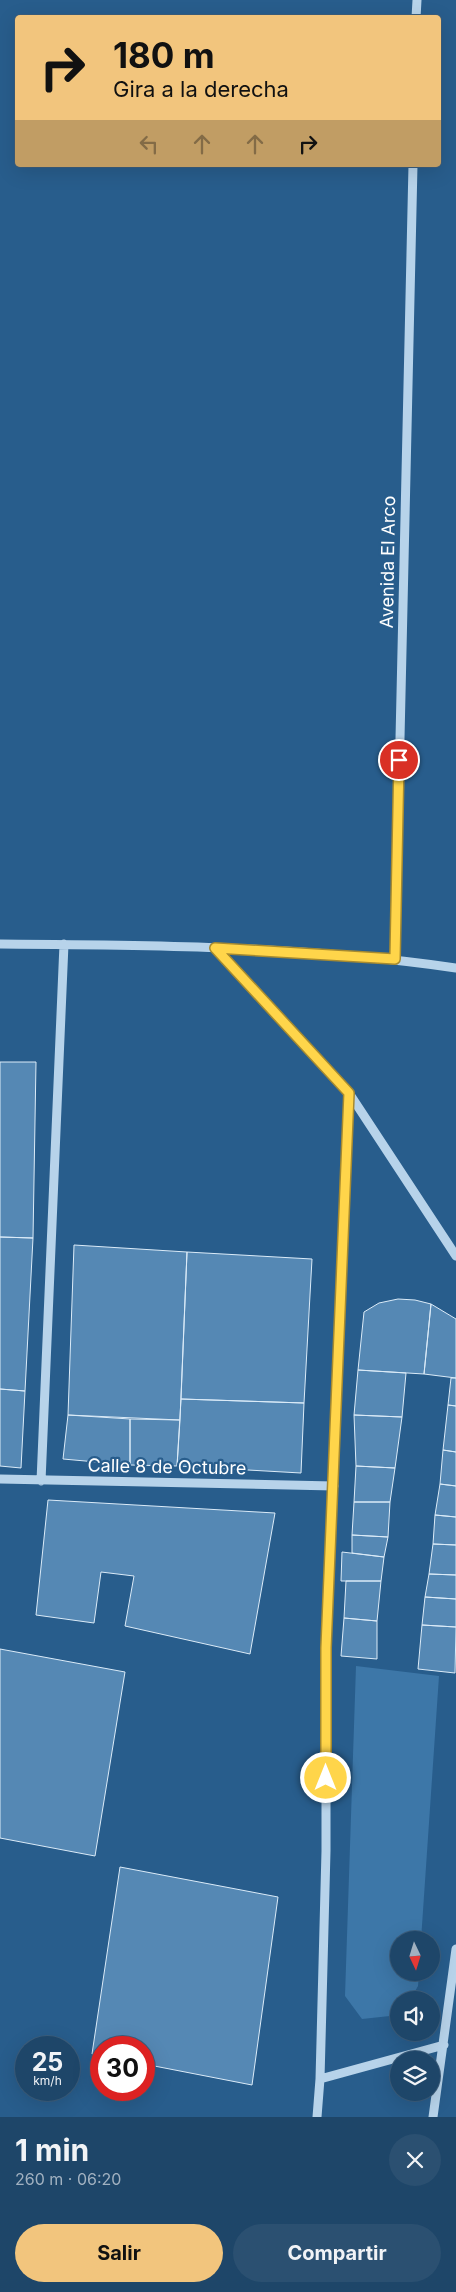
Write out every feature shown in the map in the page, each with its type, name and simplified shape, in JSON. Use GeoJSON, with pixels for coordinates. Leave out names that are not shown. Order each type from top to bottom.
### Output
{"type":"FeatureCollection","features":[{"type":"Feature","properties":{"kind":"street"},"geometry":{"type":"LineString","coordinates":[[416,15],[417,0]]}},
{"type":"Feature","properties":{"kind":"street","name":"Avenida El Arco"},"geometry":{"type":"LineString","coordinates":[[395,959],[413,167]]}},
{"type":"Feature","properties":{"kind":"street"},"geometry":{"type":"LineString","coordinates":[[0,944],[215,948],[395,959],[456,968]]}},
{"type":"Feature","properties":{"kind":"street"},"geometry":{"type":"LineString","coordinates":[[41,1481],[64,944]]}},
{"type":"Feature","properties":{"kind":"street"},"geometry":{"type":"LineString","coordinates":[[215,948],[349,1093],[456,1256]]}},
{"type":"Feature","properties":{"kind":"street"},"geometry":{"type":"LineString","coordinates":[[317,2117],[320,2079],[326,1851],[326,1648],[349,1093]]}},
{"type":"Feature","properties":{"kind":"street","name":"Calle 8 de Octubre"},"geometry":{"type":"LineString","coordinates":[[0,1479],[334,1486]]}},
{"type":"Feature","properties":{"kind":"street"},"geometry":{"type":"LineString","coordinates":[[433,2117],[456,1950]]}},
{"type":"Feature","properties":{"kind":"street"},"geometry":{"type":"LineString","coordinates":[[320,2079],[444,2045]]}},
{"type":"Feature","properties":{"kind":"shaded area"},"geometry":{"type":"Polygon","coordinates":[[[356,1666],[439,1676],[422,1931],[390,1931],[390,1981],[418,1981],[418,1986],[415,1991],[390,1991],[390,2016],[362,2019],[345,1996],[356,1666]]]}},
{"type":"Feature","properties":{"kind":"building"},"geometry":{"type":"Polygon","coordinates":[[[0,1062],[36,1062],[33,1238],[0,1237],[0,1062]]]}},
{"type":"Feature","properties":{"kind":"building"},"geometry":{"type":"Polygon","coordinates":[[[0,1237],[33,1238],[25,1391],[0,1389],[0,1237]]]}},
{"type":"Feature","properties":{"kind":"building"},"geometry":{"type":"Polygon","coordinates":[[[74,1245],[187,1252],[180,1420],[68,1415],[74,1245]]]}},
{"type":"Feature","properties":{"kind":"building"},"geometry":{"type":"Polygon","coordinates":[[[187,1252],[312,1259],[304,1403],[181,1399],[187,1252]]]}},
{"type":"Feature","properties":{"kind":"building"},"geometry":{"type":"Polygon","coordinates":[[[398,1299],[415,1300],[431,1304],[424,1374],[358,1370],[364,1312],[379,1303],[398,1299]]]}},
{"type":"Feature","properties":{"kind":"building"},"geometry":{"type":"Polygon","coordinates":[[[431,1304],[456,1319],[456,1378],[424,1374],[431,1304]]]}},
{"type":"Feature","properties":{"kind":"building"},"geometry":{"type":"Polygon","coordinates":[[[358,1370],[406,1373],[402,1417],[354,1415],[358,1370]]]}},
{"type":"Feature","properties":{"kind":"building"},"geometry":{"type":"Polygon","coordinates":[[[451,1378],[456,1378],[456,1406],[448,1405],[451,1378]]]}},
{"type":"Feature","properties":{"kind":"building"},"geometry":{"type":"Polygon","coordinates":[[[0,1389],[25,1391],[21,1468],[0,1466],[0,1389]]]}},
{"type":"Feature","properties":{"kind":"building"},"geometry":{"type":"Polygon","coordinates":[[[181,1399],[304,1403],[301,1473],[177,1466],[181,1399]]]}},
{"type":"Feature","properties":{"kind":"building"},"geometry":{"type":"Polygon","coordinates":[[[448,1405],[456,1406],[456,1452],[443,1450],[448,1405]]]}},
{"type":"Feature","properties":{"kind":"building"},"geometry":{"type":"Polygon","coordinates":[[[68,1415],[130,1419],[130,1465],[63,1459],[68,1415]]]}},
{"type":"Feature","properties":{"kind":"building"},"geometry":{"type":"Polygon","coordinates":[[[354,1415],[402,1417],[395,1468],[356,1466],[354,1415]]]}},
{"type":"Feature","properties":{"kind":"building"},"geometry":{"type":"Polygon","coordinates":[[[130,1419],[180,1420],[177,1466],[130,1465],[130,1419]]]}},
{"type":"Feature","properties":{"kind":"building"},"geometry":{"type":"Polygon","coordinates":[[[443,1450],[456,1452],[456,1486],[440,1484],[443,1450]]]}},
{"type":"Feature","properties":{"kind":"building"},"geometry":{"type":"Polygon","coordinates":[[[356,1466],[395,1468],[390,1502],[354,1502],[356,1466]]]}},
{"type":"Feature","properties":{"kind":"building"},"geometry":{"type":"Polygon","coordinates":[[[440,1484],[456,1486],[456,1517],[435,1515],[440,1484]]]}},
{"type":"Feature","properties":{"kind":"building"},"geometry":{"type":"Polygon","coordinates":[[[48,1500],[275,1513],[250,1654],[125,1626],[134,1576],[101,1572],[94,1623],[36,1615],[48,1500]]]}},
{"type":"Feature","properties":{"kind":"building"},"geometry":{"type":"Polygon","coordinates":[[[354,1502],[390,1502],[388,1537],[352,1535],[354,1502]]]}},
{"type":"Feature","properties":{"kind":"building"},"geometry":{"type":"Polygon","coordinates":[[[435,1515],[456,1517],[456,1545],[433,1544],[435,1515]]]}},
{"type":"Feature","properties":{"kind":"building"},"geometry":{"type":"Polygon","coordinates":[[[352,1535],[388,1537],[384,1557],[352,1553],[352,1535]]]}},
{"type":"Feature","properties":{"kind":"building"},"geometry":{"type":"Polygon","coordinates":[[[433,1544],[456,1545],[456,1575],[429,1574],[433,1544]]]}},
{"type":"Feature","properties":{"kind":"building"},"geometry":{"type":"Polygon","coordinates":[[[342,1552],[384,1557],[381,1581],[341,1581],[342,1552]]]}},
{"type":"Feature","properties":{"kind":"building"},"geometry":{"type":"Polygon","coordinates":[[[429,1574],[456,1575],[456,1599],[425,1597],[429,1574]]]}},
{"type":"Feature","properties":{"kind":"building"},"geometry":{"type":"Polygon","coordinates":[[[346,1581],[381,1581],[377,1621],[344,1618],[346,1581]]]}},
{"type":"Feature","properties":{"kind":"building"},"geometry":{"type":"Polygon","coordinates":[[[425,1597],[456,1599],[456,1627],[422,1625],[425,1597]]]}},
{"type":"Feature","properties":{"kind":"building"},"geometry":{"type":"Polygon","coordinates":[[[344,1618],[377,1621],[377,1659],[341,1656],[344,1618]]]}},
{"type":"Feature","properties":{"kind":"building"},"geometry":{"type":"Polygon","coordinates":[[[422,1625],[456,1627],[455,1673],[418,1669],[422,1625]]]}},
{"type":"Feature","properties":{"kind":"building"},"geometry":{"type":"Polygon","coordinates":[[[0,1649],[125,1672],[95,1856],[0,1838],[0,1649]]]}},
{"type":"Feature","properties":{"kind":"building"},"geometry":{"type":"Polygon","coordinates":[[[120,1867],[278,1897],[252,2085],[155,2066],[155,2036],[95,2036],[120,1867]]]}},
{"type":"Feature","properties":{"kind":"route"},"geometry":{"type":"LineString","coordinates":[[326,1778],[326,1648],[349,1093],[215,948],[395,959],[399,760]]}}]}
